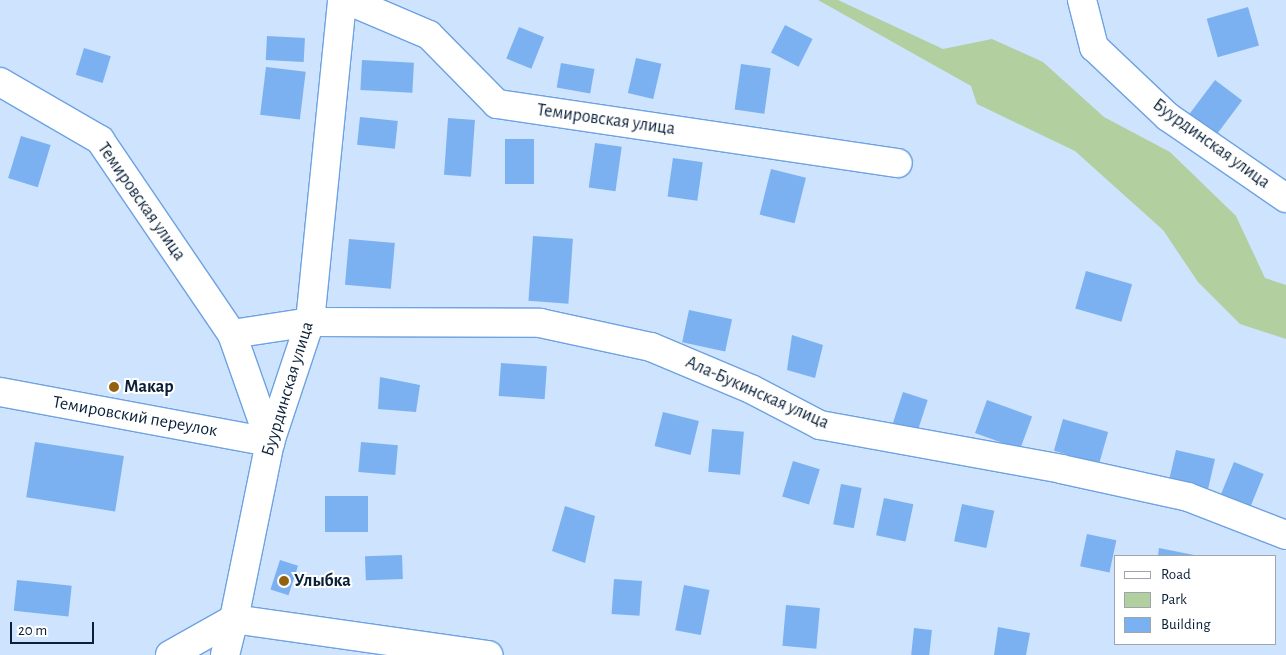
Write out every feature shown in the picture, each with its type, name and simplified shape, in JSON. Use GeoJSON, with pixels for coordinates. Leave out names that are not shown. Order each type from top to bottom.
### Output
{"type":"FeatureCollection","features":[{"type":"Feature","properties":{"kind":"street","name":"Буурдинская улица"},"geometry":{"type":"LineString","coordinates":[[225,655],[270,442],[310,322],[342,0]]}},
{"type":"Feature","properties":{"kind":"street","name":"Темировская улица"},"geometry":{"type":"LineString","coordinates":[[347,0],[429,35],[497,104],[898,163]]}},
{"type":"Feature","properties":{"kind":"street","name":"Буурдинская улица"},"geometry":{"type":"LineString","coordinates":[[1082,0],[1094,47],[1168,117],[1286,198]]}},
{"type":"Feature","properties":{"kind":"street","name":"Темировская улица"},"geometry":{"type":"LineString","coordinates":[[0,82],[100,140],[232,334],[270,442]]}},
{"type":"Feature","properties":{"kind":"street"},"geometry":{"type":"LineString","coordinates":[[232,334],[310,322]]}},
{"type":"Feature","properties":{"kind":"street","name":"Ала-Букинская улица"},"geometry":{"type":"LineString","coordinates":[[310,322],[540,323],[651,347],[751,390],[820,425],[1061,469],[1188,497],[1286,535]]}},
{"type":"Feature","properties":{"kind":"street","name":"Темировский переулок"},"geometry":{"type":"LineString","coordinates":[[0,392],[270,442]]}},
{"type":"Feature","properties":{"kind":"street"},"geometry":{"type":"LineString","coordinates":[[170,655],[234,619],[488,655]]}},
{"type":"Feature","properties":{"kind":"green space"},"geometry":{"type":"Polygon","coordinates":[[[818,0],[838,0],[943,49],[992,39],[1043,62],[1104,117],[1170,152],[1236,216],[1265,278],[1286,285],[1286,339],[1240,324],[1198,282],[1163,230],[1075,151],[977,104],[971,86],[818,0]]]}},
{"type":"Feature","properties":{"kind":"building"},"geometry":{"type":"Polygon","coordinates":[[[1248,7],[1259,45],[1218,57],[1207,19],[1248,7]]]}},
{"type":"Feature","properties":{"kind":"building"},"geometry":{"type":"Polygon","coordinates":[[[785,25],[813,39],[799,67],[771,53],[785,25]]]}},
{"type":"Feature","properties":{"kind":"building"},"geometry":{"type":"Polygon","coordinates":[[[519,27],[544,37],[531,69],[506,59],[519,27]]]}},
{"type":"Feature","properties":{"kind":"building"},"geometry":{"type":"Polygon","coordinates":[[[267,36],[305,38],[304,62],[266,60],[267,36]]]}},
{"type":"Feature","properties":{"kind":"building"},"geometry":{"type":"Polygon","coordinates":[[[84,48],[111,56],[103,83],[76,75],[84,48]]]}},
{"type":"Feature","properties":{"kind":"building"},"geometry":{"type":"Polygon","coordinates":[[[636,58],[661,64],[653,99],[628,93],[636,58]]]}},
{"type":"Feature","properties":{"kind":"building"},"geometry":{"type":"Polygon","coordinates":[[[362,60],[414,63],[412,93],[360,90],[362,60]]]}},
{"type":"Feature","properties":{"kind":"building"},"geometry":{"type":"Polygon","coordinates":[[[561,63],[594,69],[590,94],[557,88],[561,63]]]}},
{"type":"Feature","properties":{"kind":"building"},"geometry":{"type":"Polygon","coordinates":[[[741,64],[771,68],[764,114],[735,110],[741,64]]]}},
{"type":"Feature","properties":{"kind":"building"},"geometry":{"type":"Polygon","coordinates":[[[266,67],[306,72],[300,120],[260,115],[266,67]]]}},
{"type":"Feature","properties":{"kind":"building"},"geometry":{"type":"Polygon","coordinates":[[[1215,80],[1242,100],[1214,137],[1187,117],[1215,80]]]}},
{"type":"Feature","properties":{"kind":"building"},"geometry":{"type":"Polygon","coordinates":[[[360,117],[398,121],[395,149],[357,145],[360,117]]]}},
{"type":"Feature","properties":{"kind":"building"},"geometry":{"type":"Polygon","coordinates":[[[448,118],[475,120],[471,177],[444,175],[448,118]]]}},
{"type":"Feature","properties":{"kind":"building"},"geometry":{"type":"Polygon","coordinates":[[[21,136],[51,145],[38,187],[8,178],[21,136]]]}},
{"type":"Feature","properties":{"kind":"building"},"geometry":{"type":"Polygon","coordinates":[[[505,139],[534,139],[534,184],[505,184],[505,139]]]}},
{"type":"Feature","properties":{"kind":"building"},"geometry":{"type":"Polygon","coordinates":[[[595,143],[622,147],[615,191],[589,188],[595,143]]]}},
{"type":"Feature","properties":{"kind":"building"},"geometry":{"type":"Polygon","coordinates":[[[673,158],[703,162],[697,201],[668,197],[673,158]]]}},
{"type":"Feature","properties":{"kind":"building"},"geometry":{"type":"Polygon","coordinates":[[[771,169],[806,178],[795,223],[760,215],[771,169]]]}},
{"type":"Feature","properties":{"kind":"building"},"geometry":{"type":"Polygon","coordinates":[[[533,236],[573,239],[568,304],[528,301],[533,236]]]}},
{"type":"Feature","properties":{"kind":"building"},"geometry":{"type":"Polygon","coordinates":[[[349,239],[395,243],[391,289],[345,285],[349,239]]]}},
{"type":"Feature","properties":{"kind":"building"},"geometry":{"type":"Polygon","coordinates":[[[1086,271],[1132,284],[1121,322],[1075,308],[1086,271]]]}},
{"type":"Feature","properties":{"kind":"building"},"geometry":{"type":"Polygon","coordinates":[[[689,310],[732,319],[725,351],[682,342],[689,310]]]}},
{"type":"Feature","properties":{"kind":"building"},"geometry":{"type":"Polygon","coordinates":[[[792,335],[823,345],[815,378],[787,370],[792,335]]]}},
{"type":"Feature","properties":{"kind":"building"},"geometry":{"type":"Polygon","coordinates":[[[501,363],[547,366],[545,399],[499,396],[501,363]]]}},
{"type":"Feature","properties":{"kind":"building"},"geometry":{"type":"Polygon","coordinates":[[[380,377],[420,385],[416,412],[378,409],[380,377]]]}},
{"type":"Feature","properties":{"kind":"building"},"geometry":{"type":"Polygon","coordinates":[[[903,392],[928,400],[917,432],[892,424],[903,392]]]}},
{"type":"Feature","properties":{"kind":"building"},"geometry":{"type":"Polygon","coordinates":[[[987,400],[1032,416],[1020,449],[975,433],[987,400]]]}},
{"type":"Feature","properties":{"kind":"building"},"geometry":{"type":"Polygon","coordinates":[[[663,412],[699,421],[690,455],[655,446],[663,412]]]}},
{"type":"Feature","properties":{"kind":"building"},"geometry":{"type":"Polygon","coordinates":[[[1063,419],[1108,432],[1099,464],[1054,451],[1063,419]]]}},
{"type":"Feature","properties":{"kind":"building"},"geometry":{"type":"Polygon","coordinates":[[[712,429],[744,432],[740,475],[708,472],[712,429]]]}},
{"type":"Feature","properties":{"kind":"building"},"geometry":{"type":"Polygon","coordinates":[[[35,442],[124,456],[115,511],[26,497],[35,442]]]}},
{"type":"Feature","properties":{"kind":"building"},"geometry":{"type":"Polygon","coordinates":[[[361,442],[398,445],[395,475],[358,472],[361,442]]]}},
{"type":"Feature","properties":{"kind":"building"},"geometry":{"type":"Polygon","coordinates":[[[1176,450],[1215,459],[1208,491],[1169,482],[1176,450]]]}},
{"type":"Feature","properties":{"kind":"building"},"geometry":{"type":"Polygon","coordinates":[[[793,461],[820,469],[809,505],[782,496],[793,461]]]}},
{"type":"Feature","properties":{"kind":"building"},"geometry":{"type":"Polygon","coordinates":[[[1234,462],[1264,474],[1249,510],[1219,498],[1234,462]]]}},
{"type":"Feature","properties":{"kind":"building"},"geometry":{"type":"Polygon","coordinates":[[[841,484],[862,488],[854,528],[833,524],[841,484]]]}},
{"type":"Feature","properties":{"kind":"building"},"geometry":{"type":"Polygon","coordinates":[[[325,496],[368,496],[368,532],[325,532],[325,496]]]}},
{"type":"Feature","properties":{"kind":"building"},"geometry":{"type":"Polygon","coordinates":[[[884,498],[913,504],[905,541],[876,535],[884,498]]]}},
{"type":"Feature","properties":{"kind":"building"},"geometry":{"type":"Polygon","coordinates":[[[962,504],[994,511],[986,548],[954,541],[962,504]]]}},
{"type":"Feature","properties":{"kind":"building"},"geometry":{"type":"Polygon","coordinates":[[[565,506],[595,516],[585,563],[552,551],[565,506]]]}},
{"type":"Feature","properties":{"kind":"building"},"geometry":{"type":"Polygon","coordinates":[[[1087,534],[1116,540],[1109,573],[1080,566],[1087,534]]]}},
{"type":"Feature","properties":{"kind":"building"},"geometry":{"type":"Polygon","coordinates":[[[1159,548],[1194,555],[1158,555],[1159,548]]]}},
{"type":"Feature","properties":{"kind":"building"},"geometry":{"type":"Polygon","coordinates":[[[402,555],[403,579],[366,580],[365,556],[402,555]]]}},
{"type":"Feature","properties":{"kind":"building"},"geometry":{"type":"Polygon","coordinates":[[[280,560],[298,566],[288,595],[270,589],[280,560]]]}},
{"type":"Feature","properties":{"kind":"building"},"geometry":{"type":"Polygon","coordinates":[[[614,579],[642,581],[639,616],[612,614],[614,579]]]}},
{"type":"Feature","properties":{"kind":"building"},"geometry":{"type":"Polygon","coordinates":[[[17,580],[72,586],[68,617],[14,611],[17,580]]]}},
{"type":"Feature","properties":{"kind":"building"},"geometry":{"type":"Polygon","coordinates":[[[684,585],[710,590],[701,635],[675,630],[684,585]]]}},
{"type":"Feature","properties":{"kind":"building"},"geometry":{"type":"Polygon","coordinates":[[[786,605],[820,608],[816,649],[782,646],[786,605]]]}},
{"type":"Feature","properties":{"kind":"building"},"geometry":{"type":"Polygon","coordinates":[[[998,627],[1030,633],[1026,655],[994,655],[998,627]]]}},
{"type":"Feature","properties":{"kind":"building"},"geometry":{"type":"Polygon","coordinates":[[[914,628],[932,630],[929,655],[911,655],[914,628]]]}},
{"type":"Feature","properties":{"kind":"place","name":"Макар"},"geometry":{"type":"Point","coordinates":[114,387]}},
{"type":"Feature","properties":{"kind":"place","name":"Улыбка"},"geometry":{"type":"Point","coordinates":[284,581]}}]}
